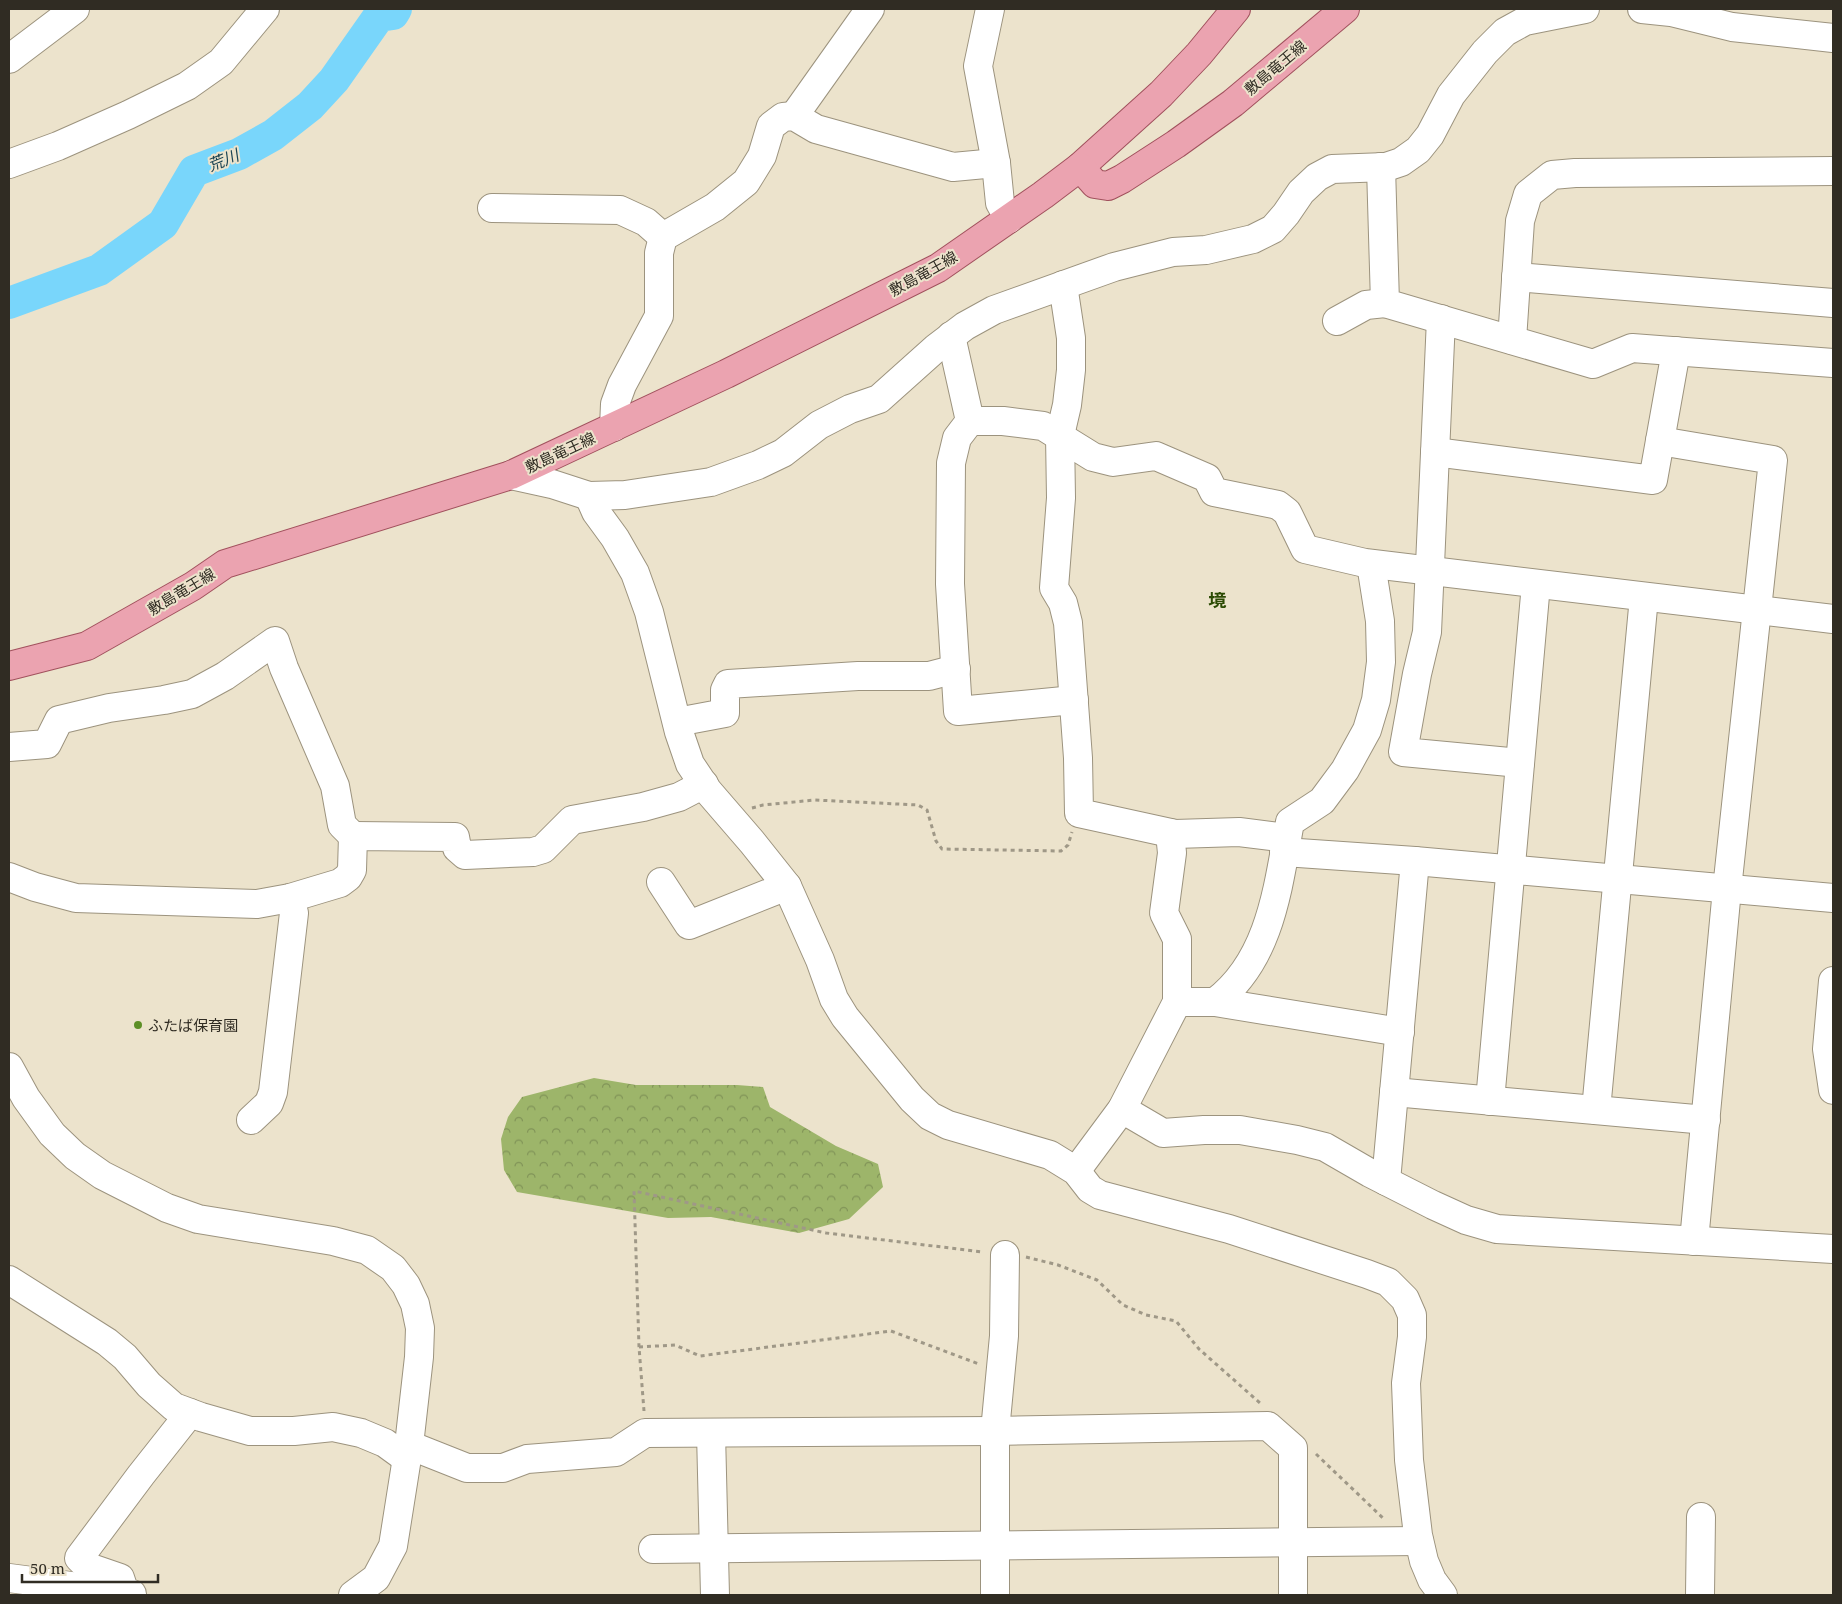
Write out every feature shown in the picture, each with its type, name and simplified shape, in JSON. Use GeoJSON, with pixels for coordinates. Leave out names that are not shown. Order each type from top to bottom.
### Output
{"type":"FeatureCollection","features":[{"type":"Feature","properties":{"kind":"main road","name":"敷島竜王線"},"geometry":{"type":"LineString","coordinates":[[9,666],[87,646],[193,586],[225,564],[511,475],[726,374],[938,268],[1080,167],[1161,94],[1199,54],[1236,9]]}},
{"type":"Feature","properties":{"kind":"main road","name":"敷島竜王線"},"geometry":{"type":"LineString","coordinates":[[1080,167],[1095,184],[1108,186],[1122,179],[1176,144],[1233,103],[1345,9]]}},
{"type":"Feature","properties":{"kind":"street"},"geometry":{"type":"LineString","coordinates":[[9,59],[75,9]]}},
{"type":"Feature","properties":{"kind":"street"},"geometry":{"type":"LineString","coordinates":[[9,164],[93,131],[186,86],[221,62],[265,9]]}},
{"type":"Feature","properties":{"kind":"street"},"geometry":{"type":"LineString","coordinates":[[794,116],[870,9]]}},
{"type":"Feature","properties":{"kind":"street"},"geometry":{"type":"LineString","coordinates":[[990,9],[978,66],[996,163],[1000,203],[1009,219]]}},
{"type":"Feature","properties":{"kind":"street"},"geometry":{"type":"LineString","coordinates":[[511,475],[552,484],[589,496],[625,495],[711,482],[758,465],[783,453],[818,425],[850,409],[879,399],[896,382],[964,326],[994,310],[1114,267],[1173,252],[1206,250],[1253,239],[1273,228],[1286,214],[1301,192],[1317,177],[1332,169],[1381,167],[1401,162],[1418,150],[1430,135],[1451,95],[1485,52],[1505,32],[1529,15],[1585,9]]}},
{"type":"Feature","properties":{"kind":"street"},"geometry":{"type":"LineString","coordinates":[[1642,9],[1671,12],[1732,27],[1833,38]]}},
{"type":"Feature","properties":{"kind":"street"},"geometry":{"type":"LineString","coordinates":[[614,427],[615,404],[622,384],[659,316],[659,253],[663,237],[715,207],[746,182],[762,156],[771,126],[783,118],[794,116],[816,129],[953,167],[996,163]]}},
{"type":"Feature","properties":{"kind":"street"},"geometry":{"type":"LineString","coordinates":[[1381,167],[1385,303]]}},
{"type":"Feature","properties":{"kind":"street"},"geometry":{"type":"LineString","coordinates":[[1512,340],[1520,221],[1528,194],[1552,175],[1576,172],[1833,171]]}},
{"type":"Feature","properties":{"kind":"street"},"geometry":{"type":"LineString","coordinates":[[492,208],[620,210],[646,222],[663,237]]}},
{"type":"Feature","properties":{"kind":"street"},"geometry":{"type":"LineString","coordinates":[[1516,277],[1833,303]]}},
{"type":"Feature","properties":{"kind":"street"},"geometry":{"type":"LineString","coordinates":[[1063,285],[1071,338],[1071,370],[1067,405],[1060,435],[1061,498],[1054,588],[1063,602],[1068,623],[1074,700],[1079,813],[1176,834],[1239,832],[1285,845],[1415,861],[1833,898]]}},
{"type":"Feature","properties":{"kind":"street"},"geometry":{"type":"LineString","coordinates":[[1337,321],[1366,305],[1385,303],[1593,364],[1632,348],[1833,363]]}},
{"type":"Feature","properties":{"kind":"street"},"geometry":{"type":"LineString","coordinates":[[1441,319],[1427,632],[1417,674],[1403,752],[1520,764]]}},
{"type":"Feature","properties":{"kind":"street"},"geometry":{"type":"LineString","coordinates":[[952,336],[970,421],[957,438],[951,463],[950,584],[958,712],[1074,700]]}},
{"type":"Feature","properties":{"kind":"street"},"geometry":{"type":"LineString","coordinates":[[1435,452],[1653,480],[1676,351]]}},
{"type":"Feature","properties":{"kind":"street"},"geometry":{"type":"LineString","coordinates":[[970,421],[1003,421],[1044,426],[1093,457],[1112,462],[1156,456],[1207,478],[1214,492],[1278,505],[1287,512],[1305,549],[1371,564],[1833,620]]}},
{"type":"Feature","properties":{"kind":"street"},"geometry":{"type":"LineString","coordinates":[[1660,441],[1773,460],[1727,889],[1694,1241]]}},
{"type":"Feature","properties":{"kind":"street"},"geometry":{"type":"LineString","coordinates":[[589,496],[596,512],[615,538],[635,573],[649,612],[677,722],[690,764],[729,816],[787,886],[820,960],[834,999],[845,1017],[912,1099],[930,1116],[948,1125],[1050,1156],[1076,1171],[1090,1189],[1100,1195],[1229,1229],[1388,1282],[1405,1299],[1412,1315],[1412,1337],[1406,1383],[1414,1541],[1432,1580],[1443,1595]]}},
{"type":"Feature","properties":{"kind":"street"},"geometry":{"type":"LineString","coordinates":[[1215,1002],[1239,980],[1264,937],[1275,901],[1290,822],[1322,801],[1345,770],[1367,730],[1376,700],[1381,662],[1380,629],[1371,564]]}},
{"type":"Feature","properties":{"kind":"street"},"geometry":{"type":"LineString","coordinates":[[1490,1101],[1536,584]]}},
{"type":"Feature","properties":{"kind":"street"},"geometry":{"type":"LineString","coordinates":[[1596,1110],[1644,597]]}},
{"type":"Feature","properties":{"kind":"street"},"geometry":{"type":"LineString","coordinates":[[9,747],[46,744],[59,720],[109,708],[192,694],[225,676],[274,641],[335,786],[342,825],[353,836],[455,836],[457,848],[465,855],[533,852],[543,849],[572,820],[643,807],[679,797],[704,784]]}},
{"type":"Feature","properties":{"kind":"street"},"geometry":{"type":"LineString","coordinates":[[677,722],[725,713],[725,690],[728,684],[858,676],[929,676],[956,669]]}},
{"type":"Feature","properties":{"kind":"street"},"geometry":{"type":"LineString","coordinates":[[1076,1171],[1122,1109],[1177,1002],[1177,939],[1164,913],[1172,853],[1170,833]]}},
{"type":"Feature","properties":{"kind":"street"},"geometry":{"type":"LineString","coordinates":[[9,877],[35,887],[76,898],[257,904],[290,898],[340,883],[348,877],[352,870],[353,836]]}},
{"type":"Feature","properties":{"kind":"street"},"geometry":{"type":"LineString","coordinates":[[1386,1181],[1415,861]]}},
{"type":"Feature","properties":{"kind":"street"},"geometry":{"type":"LineString","coordinates":[[661,882],[690,925],[787,886]]}},
{"type":"Feature","properties":{"kind":"street"},"geometry":{"type":"LineString","coordinates":[[251,1120],[269,1103],[273,1092],[294,913],[290,898]]}},
{"type":"Feature","properties":{"kind":"street"},"geometry":{"type":"LineString","coordinates":[[1833,981],[1827,1049],[1833,1090]]}},
{"type":"Feature","properties":{"kind":"street"},"geometry":{"type":"LineString","coordinates":[[1177,1002],[1215,1002],[1400,1032]]}},
{"type":"Feature","properties":{"kind":"street"},"geometry":{"type":"LineString","coordinates":[[9,1067],[26,1098],[52,1134],[75,1156],[102,1175],[167,1208],[198,1219],[333,1241],[367,1250],[393,1268],[406,1286],[415,1304],[420,1328],[419,1357],[408,1452],[393,1546],[376,1578],[353,1595]]}},
{"type":"Feature","properties":{"kind":"street"},"geometry":{"type":"LineString","coordinates":[[1394,1092],[1706,1120]]}},
{"type":"Feature","properties":{"kind":"street"},"geometry":{"type":"LineString","coordinates":[[9,1106],[45,1124]]}},
{"type":"Feature","properties":{"kind":"street"},"geometry":{"type":"LineString","coordinates":[[1122,1109],[1163,1133],[1240,1130],[1325,1147],[1386,1181],[1466,1220],[1497,1229],[1833,1250]]}},
{"type":"Feature","properties":{"kind":"street"},"geometry":{"type":"LineString","coordinates":[[995,1595],[995,1431],[1006,1291],[1005,1255]]}},
{"type":"Feature","properties":{"kind":"street"},"geometry":{"type":"LineString","coordinates":[[9,1280],[107,1342],[125,1357],[149,1385],[174,1407],[250,1431],[294,1431],[333,1427],[361,1433],[408,1452],[467,1468],[503,1468],[527,1459],[616,1452],[646,1433],[995,1431],[1268,1426],[1293,1448],[1292,1595]]}},
{"type":"Feature","properties":{"kind":"street"},"geometry":{"type":"LineString","coordinates":[[132,1594],[120,1578],[88,1566],[79,1558],[190,1413]]}},
{"type":"Feature","properties":{"kind":"street"},"geometry":{"type":"LineString","coordinates":[[711,1432],[716,1595]]}},
{"type":"Feature","properties":{"kind":"street"},"geometry":{"type":"LineString","coordinates":[[1700,1595],[1701,1517]]}},
{"type":"Feature","properties":{"kind":"street"},"geometry":{"type":"LineString","coordinates":[[653,1549],[1414,1541]]}},
{"type":"Feature","properties":{"kind":"street"},"geometry":{"type":"LineString","coordinates":[[9,1578],[132,1594]]}},
{"type":"Feature","properties":{"kind":"path"},"geometry":{"type":"LineString","coordinates":[[729,816],[762,805],[815,800],[918,805],[927,810],[936,841],[942,849],[1061,852],[1068,845],[1079,813]]}},
{"type":"Feature","properties":{"kind":"path"},"geometry":{"type":"LineString","coordinates":[[646,1433],[640,1347],[634,1191],[826,1233],[1005,1255],[1019,1255],[1058,1265],[1097,1280],[1122,1305],[1146,1315],[1176,1322],[1199,1349],[1265,1408]]}},
{"type":"Feature","properties":{"kind":"path"},"geometry":{"type":"LineString","coordinates":[[640,1347],[675,1346],[700,1356],[891,1330],[1000,1373]]}},
{"type":"Feature","properties":{"kind":"path"},"geometry":{"type":"LineString","coordinates":[[1316,1454],[1414,1541]]}},
{"type":"Feature","properties":{"kind":"green space"},"geometry":{"type":"Polygon","coordinates":[[[594,1078],[636,1085],[737,1085],[763,1087],[770,1107],[836,1146],[878,1164],[883,1187],[849,1219],[799,1233],[711,1217],[668,1218],[517,1192],[504,1170],[501,1139],[508,1117],[522,1097],[594,1078]]]}},
{"type":"Feature","properties":{"kind":"waterway","name":"荒川"},"geometry":{"type":"LineString","coordinates":[[9,303],[99,270],[163,224],[194,171],[239,154],[273,135],[310,106],[334,80],[379,16],[393,14],[396,9]]}},
{"type":"Feature","properties":{"kind":"place","name":"ふたば保育園"},"geometry":{"type":"Point","coordinates":[138,1025]}},
{"type":"Feature","properties":{"kind":"district","name":"境"},"geometry":{"type":"Point","coordinates":[1217,600]}}]}
